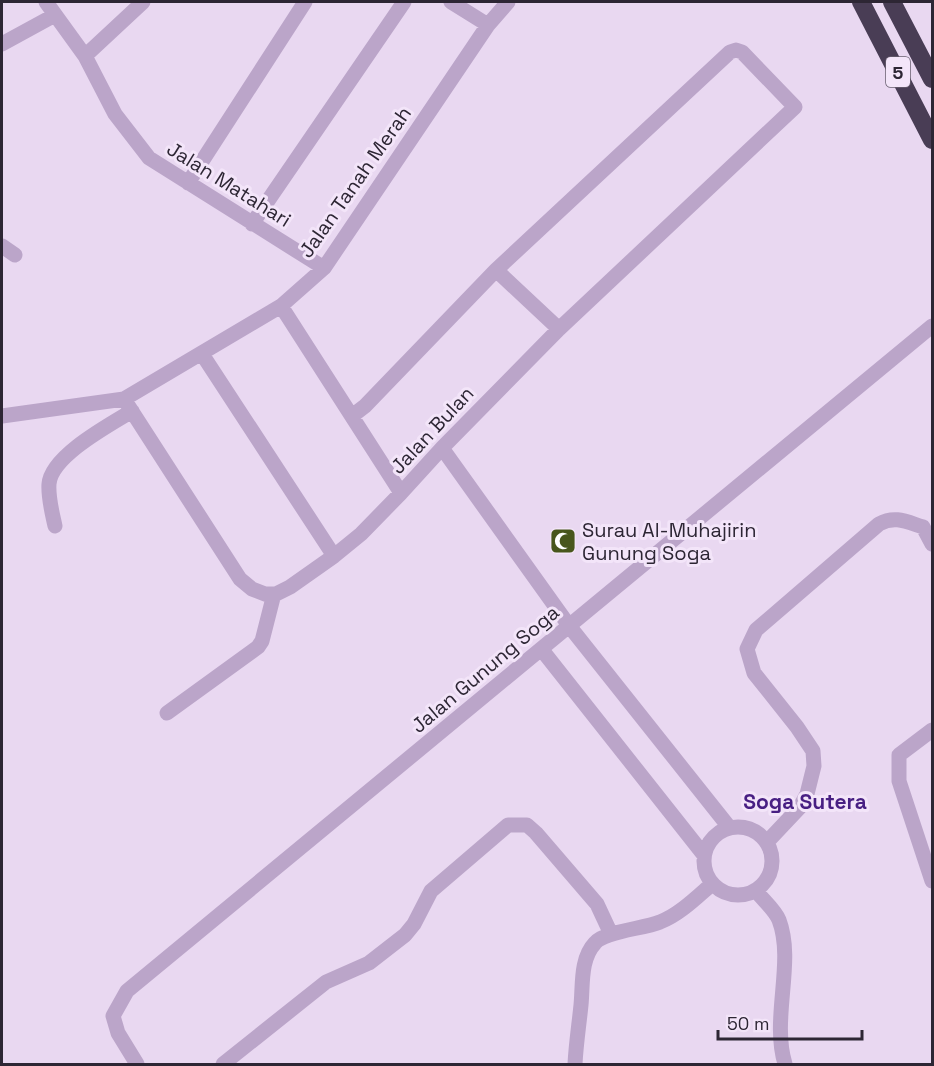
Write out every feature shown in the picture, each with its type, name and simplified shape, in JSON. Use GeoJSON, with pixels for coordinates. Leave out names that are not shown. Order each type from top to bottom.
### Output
{"type":"FeatureCollection","features":[{"type":"Feature","properties":{"kind":"highway","name":"5"},"geometry":{"type":"LineString","coordinates":[[861,2],[933,140]]}},
{"type":"Feature","properties":{"kind":"highway","name":"5"},"geometry":{"type":"LineString","coordinates":[[892,2],[933,79]]}},
{"type":"Feature","properties":{"kind":"street","name":"Jalan Matahari"},"geometry":{"type":"LineString","coordinates":[[46,2],[85,56],[115,114],[149,158],[324,268]]}},
{"type":"Feature","properties":{"kind":"street"},"geometry":{"type":"LineString","coordinates":[[85,56],[143,2]]}},
{"type":"Feature","properties":{"kind":"street"},"geometry":{"type":"LineString","coordinates":[[188,183],[305,2]]}},
{"type":"Feature","properties":{"kind":"street"},"geometry":{"type":"LineString","coordinates":[[252,224],[404,2]]}},
{"type":"Feature","properties":{"kind":"street"},"geometry":{"type":"LineString","coordinates":[[451,2],[488,25]]}},
{"type":"Feature","properties":{"kind":"street","name":"Jalan Tanah Merah"},"geometry":{"type":"LineString","coordinates":[[2,416],[128,405],[202,354],[281,306],[324,268],[488,25],[508,2]]}},
{"type":"Feature","properties":{"kind":"street"},"geometry":{"type":"LineString","coordinates":[[2,44],[55,15]]}},
{"type":"Feature","properties":{"kind":"street","name":"Jalan Bulan"},"geometry":{"type":"LineString","coordinates":[[274,594],[290,587],[361,534],[559,329],[795,107],[742,52],[736,50],[730,52],[496,270]]}},
{"type":"Feature","properties":{"kind":"street"},"geometry":{"type":"LineString","coordinates":[[2,246],[15,255]]}},
{"type":"Feature","properties":{"kind":"street"},"geometry":{"type":"LineString","coordinates":[[352,416],[496,270],[559,329]]}},
{"type":"Feature","properties":{"kind":"street"},"geometry":{"type":"LineString","coordinates":[[281,306],[401,493]]}},
{"type":"Feature","properties":{"kind":"street","name":"Jalan Gunung Soga"},"geometry":{"type":"LineString","coordinates":[[137,1065],[118,1033],[114,1016],[127,991],[933,326]]}},
{"type":"Feature","properties":{"kind":"street"},"geometry":{"type":"LineString","coordinates":[[202,354],[334,556]]}},
{"type":"Feature","properties":{"kind":"street"},"geometry":{"type":"LineString","coordinates":[[55,526],[50,503],[49,482],[60,461],[128,405],[240,579],[252,589],[265,594],[274,594],[262,641],[258,647],[167,713]]}},
{"type":"Feature","properties":{"kind":"street"},"geometry":{"type":"LineString","coordinates":[[442,448],[570,627],[729,828]]}},
{"type":"Feature","properties":{"kind":"street"},"geometry":{"type":"LineString","coordinates":[[767,842],[800,807],[807,794],[814,766],[813,751],[754,673],[747,649],[756,630],[879,524],[899,519],[923,527],[933,544]]}},
{"type":"Feature","properties":{"kind":"street"},"geometry":{"type":"LineString","coordinates":[[542,650],[704,855]]}},
{"type":"Feature","properties":{"kind":"street"},"geometry":{"type":"LineString","coordinates":[[933,730],[899,755],[899,781],[933,881]]}},
{"type":"Feature","properties":{"kind":"street"},"geometry":{"type":"LineString","coordinates":[[223,1065],[326,982],[369,963],[405,935],[414,924],[431,891],[508,825],[527,825],[536,833],[597,904],[610,934]]}},
{"type":"Feature","properties":{"kind":"street"},"geometry":{"type":"LineString","coordinates":[[739,826],[750,828],[760,834],[767,842],[771,852],[773,863],[765,883],[747,895],[728,894],[712,884],[706,875],[704,855],[712,838],[729,828],[739,826]]}},
{"type":"Feature","properties":{"kind":"street"},"geometry":{"type":"LineString","coordinates":[[575,1065],[583,972],[588,953],[596,941],[610,934],[663,921],[693,901],[712,884]]}},
{"type":"Feature","properties":{"kind":"street"},"geometry":{"type":"LineString","coordinates":[[756,891],[778,918],[785,943],[780,1021],[780,1049],[785,1065]]}},
{"type":"Feature","properties":{"kind":"place","name":"Surau Al-Muhajirin Gunung Soga"},"geometry":{"type":"Point","coordinates":[563,541]}},
{"type":"Feature","properties":{"kind":"district","name":"Soga Sutera"},"geometry":{"type":"Point","coordinates":[805,801]}}]}
